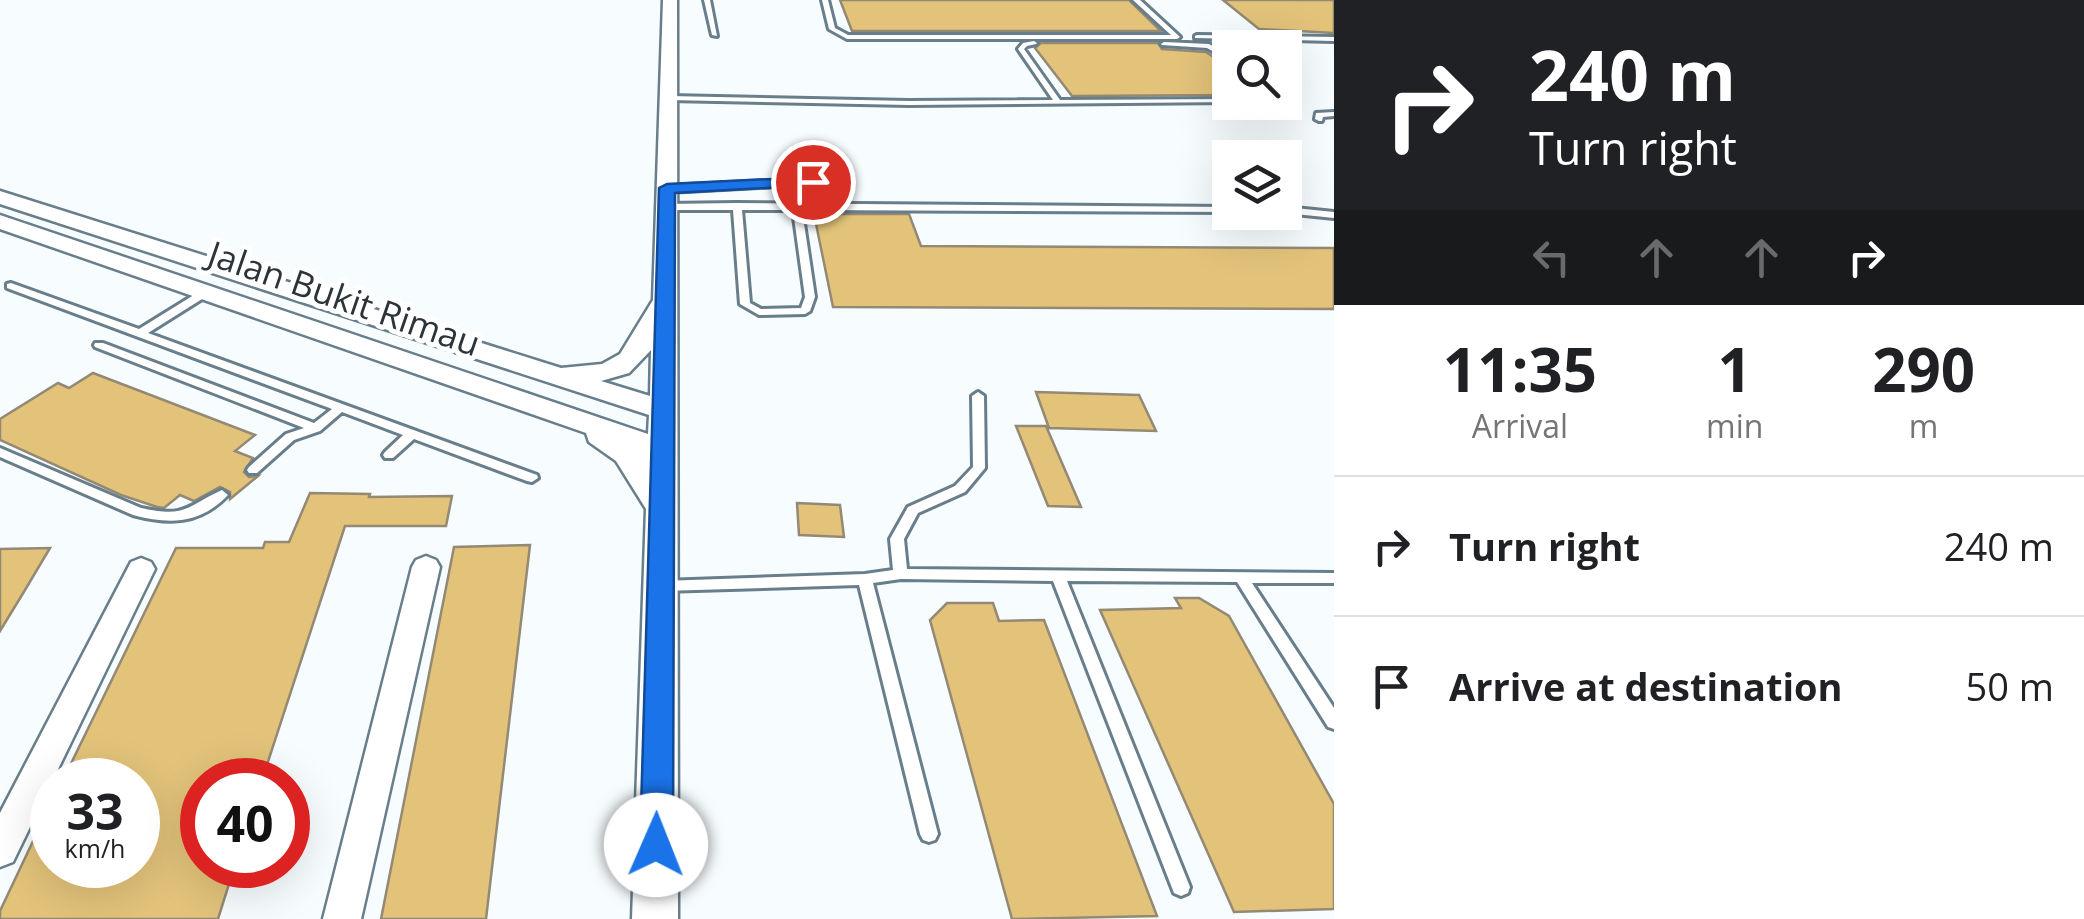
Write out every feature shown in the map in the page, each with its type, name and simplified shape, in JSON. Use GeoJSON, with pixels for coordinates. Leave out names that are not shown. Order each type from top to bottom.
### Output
{"type":"FeatureCollection","features":[{"type":"Feature","properties":{"kind":"street"},"geometry":{"type":"LineString","coordinates":[[655,919],[670,0]]}},
{"type":"Feature","properties":{"kind":"street","name":"Jalan Bukit Rimau"},"geometry":{"type":"LineString","coordinates":[[0,198],[663,410]]}},
{"type":"Feature","properties":{"kind":"street","name":"Jalan Bukit Rimau"},"geometry":{"type":"LineString","coordinates":[[0,222],[663,449]]}},
{"type":"Feature","properties":{"kind":"street"},"geometry":{"type":"LineString","coordinates":[[536,371],[604,373],[627,365],[640,350],[666,298]]}},
{"type":"Feature","properties":{"kind":"street"},"geometry":{"type":"LineString","coordinates":[[518,399],[616,445],[627,454],[662,509]]}},
{"type":"Feature","properties":{"kind":"street"},"geometry":{"type":"LineString","coordinates":[[0,850],[141,568]]}},
{"type":"Feature","properties":{"kind":"street"},"geometry":{"type":"LineString","coordinates":[[342,919],[426,568]]}},
{"type":"Feature","properties":{"kind":"lane"},"geometry":{"type":"LineString","coordinates":[[707,0],[715,35]]}},
{"type":"Feature","properties":{"kind":"lane"},"geometry":{"type":"LineString","coordinates":[[824,0],[832,29],[847,38],[1334,39]]}},
{"type":"Feature","properties":{"kind":"lane"},"geometry":{"type":"LineString","coordinates":[[1136,0],[1175,37]]}},
{"type":"Feature","properties":{"kind":"lane"},"geometry":{"type":"LineString","coordinates":[[1058,102],[1020,46],[1194,44],[1212,48]]}},
{"type":"Feature","properties":{"kind":"lane"},"geometry":{"type":"LineString","coordinates":[[669,98],[1212,101]]}},
{"type":"Feature","properties":{"kind":"lane"},"geometry":{"type":"LineString","coordinates":[[1319,119],[1319,115],[1334,114]]}},
{"type":"Feature","properties":{"kind":"lane"},"geometry":{"type":"LineString","coordinates":[[667,198],[813,182]]}},
{"type":"Feature","properties":{"kind":"lane"},"geometry":{"type":"LineString","coordinates":[[667,198],[737,206],[1212,210]]}},
{"type":"Feature","properties":{"kind":"lane"},"geometry":{"type":"LineString","coordinates":[[737,206],[745,304],[759,312],[805,311],[810,297],[798,207]]}},
{"type":"Feature","properties":{"kind":"lane"},"geometry":{"type":"LineString","coordinates":[[1302,212],[1334,215]]}},
{"type":"Feature","properties":{"kind":"lane"},"geometry":{"type":"LineString","coordinates":[[11,286],[532,478]]}},
{"type":"Feature","properties":{"kind":"lane"},"geometry":{"type":"LineString","coordinates":[[140,333],[206,292]]}},
{"type":"Feature","properties":{"kind":"lane"},"geometry":{"type":"LineString","coordinates":[[99,345],[316,428]]}},
{"type":"Feature","properties":{"kind":"lane"},"geometry":{"type":"LineString","coordinates":[[901,574],[897,539],[913,510],[960,490],[978,468],[978,396]]}},
{"type":"Feature","properties":{"kind":"lane"},"geometry":{"type":"LineString","coordinates":[[253,470],[290,437],[316,428],[341,407]]}},
{"type":"Feature","properties":{"kind":"lane"},"geometry":{"type":"LineString","coordinates":[[389,455],[412,434]]}},
{"type":"Feature","properties":{"kind":"lane"},"geometry":{"type":"LineString","coordinates":[[0,452],[138,512],[159,517],[194,515],[222,495]]}},
{"type":"Feature","properties":{"kind":"lane"},"geometry":{"type":"LineString","coordinates":[[660,586],[865,579],[901,574],[1334,578]]}},
{"type":"Feature","properties":{"kind":"lane"},"geometry":{"type":"LineString","coordinates":[[1059,578],[1181,888]]}},
{"type":"Feature","properties":{"kind":"lane"},"geometry":{"type":"LineString","coordinates":[[865,579],[928,834]]}},
{"type":"Feature","properties":{"kind":"lane"},"geometry":{"type":"LineString","coordinates":[[1242,580],[1334,722]]}},
{"type":"Feature","properties":{"kind":"building"},"geometry":{"type":"Polygon","coordinates":[[[840,0],[1129,0],[1161,31],[852,31],[840,0]]]}},
{"type":"Feature","properties":{"kind":"building"},"geometry":{"type":"Polygon","coordinates":[[[1223,0],[1334,0],[1334,33],[1259,29],[1223,0]]]}},
{"type":"Feature","properties":{"kind":"building"},"geometry":{"type":"Polygon","coordinates":[[[1041,43],[1158,43],[1162,49],[1206,52],[1212,56],[1212,95],[1072,96],[1035,48],[1041,43]]]}},
{"type":"Feature","properties":{"kind":"building"},"geometry":{"type":"Polygon","coordinates":[[[814,214],[909,214],[921,246],[1334,248],[1334,309],[833,307],[814,214]]]}},
{"type":"Feature","properties":{"kind":"building"},"geometry":{"type":"Polygon","coordinates":[[[93,373],[255,435],[235,451],[253,458],[244,472],[249,477],[258,476],[230,499],[230,492],[220,487],[194,501],[180,495],[164,508],[121,495],[0,440],[0,419],[58,383],[69,388],[93,373]]]}},
{"type":"Feature","properties":{"kind":"building"},"geometry":{"type":"Polygon","coordinates":[[[1036,392],[1139,395],[1156,431],[1049,428],[1036,392]]]}},
{"type":"Feature","properties":{"kind":"building"},"geometry":{"type":"Polygon","coordinates":[[[1016,426],[1046,426],[1081,507],[1048,506],[1016,426]]]}},
{"type":"Feature","properties":{"kind":"building"},"geometry":{"type":"Polygon","coordinates":[[[310,493],[452,496],[446,526],[345,526],[269,758],[180,758],[180,888],[228,888],[218,919],[0,919],[0,911],[30,848],[30,888],[160,888],[160,758],[74,758],[176,548],[263,548],[265,542],[289,542],[310,493]]]}},
{"type":"Feature","properties":{"kind":"building"},"geometry":{"type":"Polygon","coordinates":[[[797,503],[840,505],[844,537],[799,535],[797,503]]]}},
{"type":"Feature","properties":{"kind":"building"},"geometry":{"type":"Polygon","coordinates":[[[530,545],[486,919],[381,919],[454,547],[530,545]]]}},
{"type":"Feature","properties":{"kind":"building"},"geometry":{"type":"Polygon","coordinates":[[[50,548],[22,595],[0,631],[0,549],[50,548]]]}},
{"type":"Feature","properties":{"kind":"building"},"geometry":{"type":"Polygon","coordinates":[[[1175,598],[1199,598],[1229,616],[1334,804],[1334,909],[1234,912],[1100,610],[1181,608],[1175,598]]]}},
{"type":"Feature","properties":{"kind":"building"},"geometry":{"type":"Polygon","coordinates":[[[947,603],[993,603],[999,621],[1044,620],[1157,916],[1012,919],[930,620],[947,603]]]}},
{"type":"Feature","properties":{"kind":"route"},"geometry":{"type":"LineString","coordinates":[[656,845],[667,188],[813,182]]}}]}
